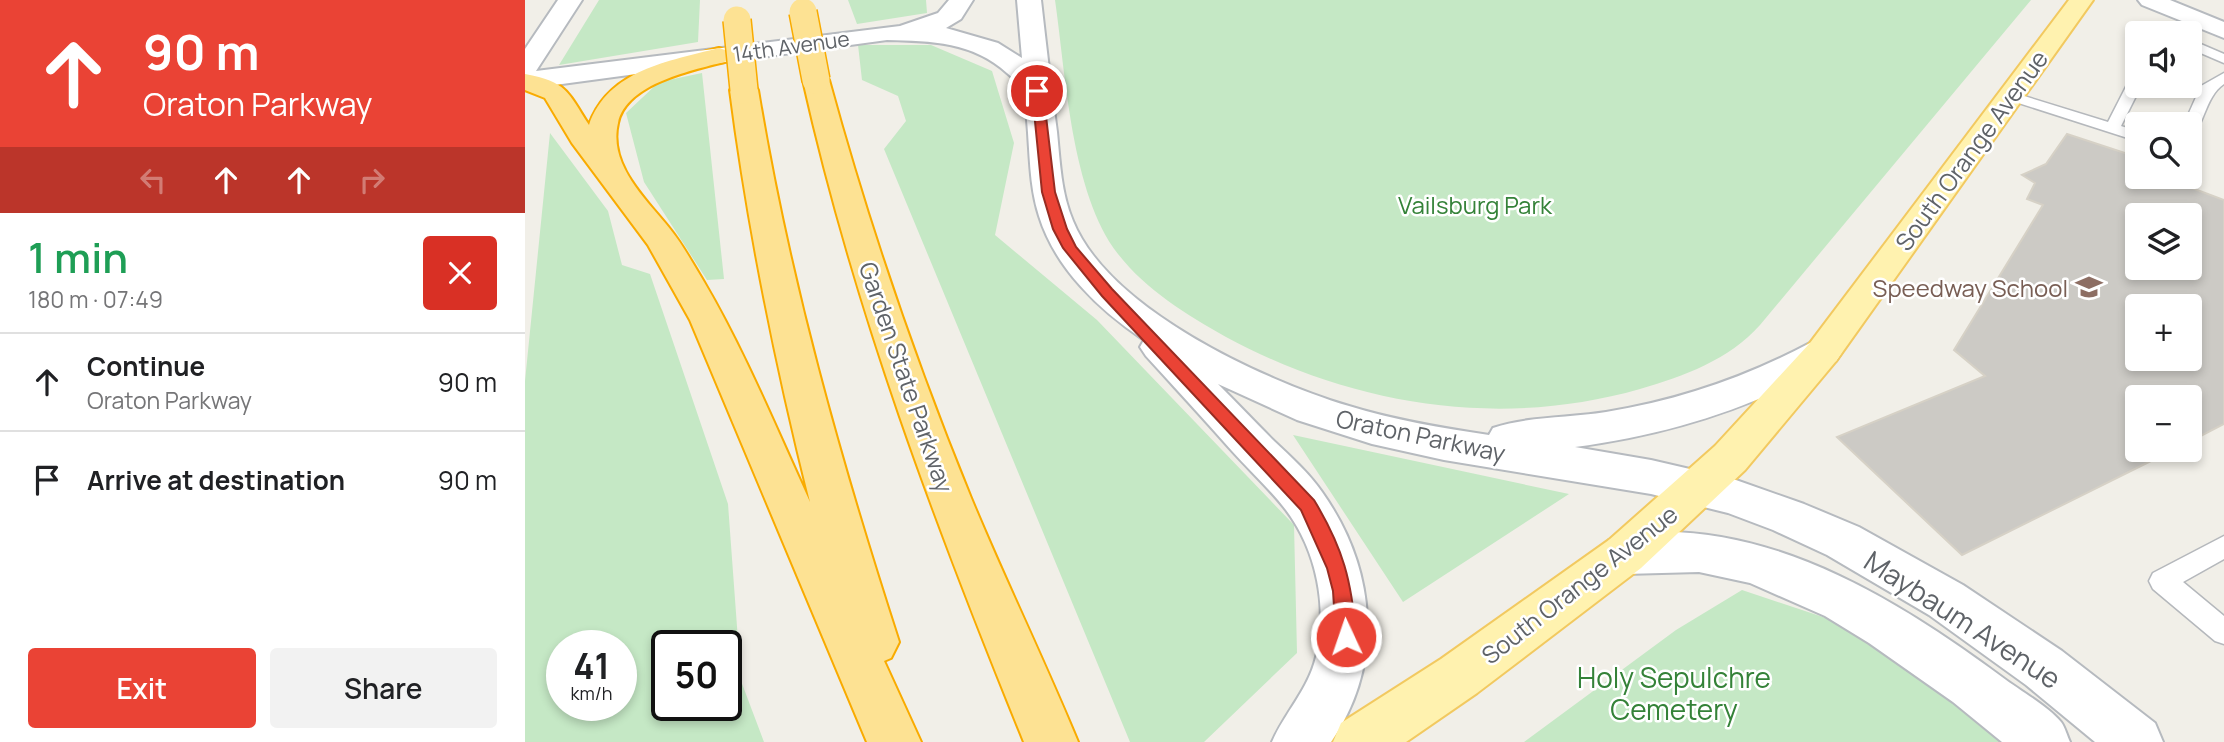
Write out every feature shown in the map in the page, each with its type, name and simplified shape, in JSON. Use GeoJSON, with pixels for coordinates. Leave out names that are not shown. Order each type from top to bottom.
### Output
{"type":"FeatureCollection","features":[{"type":"Feature","properties":{"kind":"highway","name":"Garden State Parkway"},"geometry":{"type":"LineString","coordinates":[[802,6],[816,80],[855,227],[906,385],[980,577],[1051,742]]}},
{"type":"Feature","properties":{"kind":"highway"},"geometry":{"type":"LineString","coordinates":[[737,10],[744,90],[765,225],[796,365],[847,556],[906,742]]}},
{"type":"Feature","properties":{"kind":"highway"},"geometry":{"type":"LineString","coordinates":[[610,172],[604,153],[603,123],[616,99],[647,78],[719,56]]}},
{"type":"Feature","properties":{"kind":"highway"},"geometry":{"type":"LineString","coordinates":[[525,81],[541,85],[555,93],[574,126],[663,242],[716,335],[894,742]]}},
{"type":"Feature","properties":{"kind":"main road"},"geometry":{"type":"LineString","coordinates":[[525,69],[570,0]]}},
{"type":"Feature","properties":{"kind":"main road"},"geometry":{"type":"LineString","coordinates":[[887,33],[944,21],[955,13],[961,0]]}},
{"type":"Feature","properties":{"kind":"main road","name":"Oraton Parkway"},"geometry":{"type":"LineString","coordinates":[[1029,0],[1047,183],[1053,209],[1070,248],[1107,292],[1135,316],[1188,351],[1276,396],[1367,428],[1699,487]]}},
{"type":"Feature","properties":{"kind":"main road","name":"South Orange Avenue"},"geometry":{"type":"LineString","coordinates":[[1360,742],[1479,662],[1625,554],[1699,487],[1753,432],[1823,352],[2081,0]]}},
{"type":"Feature","properties":{"kind":"main road"},"geometry":{"type":"LineString","coordinates":[[2150,0],[2224,31]]}},
{"type":"Feature","properties":{"kind":"main road","name":"14th Avenue"},"geometry":{"type":"LineString","coordinates":[[525,81],[887,33],[943,35],[983,44],[1011,61],[1037,91]]}},
{"type":"Feature","properties":{"kind":"main road"},"geometry":{"type":"LineString","coordinates":[[1107,292],[1293,488],[1307,505],[1328,545],[1343,591],[1346,637],[1340,667],[1323,708],[1299,742]]}},
{"type":"Feature","properties":{"kind":"main road"},"geometry":{"type":"LineString","coordinates":[[1443,443],[1579,431],[1686,412],[1739,395],[1793,370],[1823,352]]}},
{"type":"Feature","properties":{"kind":"main road","name":"Maybaum Avenue"},"geometry":{"type":"LineString","coordinates":[[1699,487],[1772,510],[1899,571],[2020,651],[2136,742]]}},
{"type":"Feature","properties":{"kind":"main road","name":"Maybaum Avenue"},"geometry":{"type":"LineString","coordinates":[[1625,554],[1657,551],[1712,554],[1778,572],[1861,614],[1931,656],[1983,693],[2043,742]]}},
{"type":"Feature","properties":{"kind":"lane"},"geometry":{"type":"LineString","coordinates":[[2202,49],[2224,60]]}},
{"type":"Feature","properties":{"kind":"lane"},"geometry":{"type":"LineString","coordinates":[[2197,112],[2206,89],[2224,78]]}},
{"type":"Feature","properties":{"kind":"lane"},"geometry":{"type":"LineString","coordinates":[[2011,96],[2125,133]]}},
{"type":"Feature","properties":{"kind":"lane"},"geometry":{"type":"LineString","coordinates":[[2112,129],[2128,98]]}},
{"type":"Feature","properties":{"kind":"lane"},"geometry":{"type":"LineString","coordinates":[[2224,547],[2162,581],[2224,632]]}},
{"type":"Feature","properties":{"kind":"green space"},"geometry":{"type":"Polygon","coordinates":[[[599,0],[700,0],[698,42],[559,65],[599,0]]]}},
{"type":"Feature","properties":{"kind":"green space"},"geometry":{"type":"Polygon","coordinates":[[[848,0],[926,0],[927,13],[857,24],[848,0]]]}},
{"type":"Feature","properties":{"kind":"green space","name":"Vailsburg Park"},"geometry":{"type":"Polygon","coordinates":[[[1055,0],[2031,0],[1760,325],[1734,348],[1689,372],[1640,389],[1587,401],[1534,407],[1481,408],[1428,404],[1325,380],[1275,361],[1226,337],[1182,311],[1141,279],[1118,254],[1102,229],[1080,167],[1067,98],[1055,0]]]}},
{"type":"Feature","properties":{"kind":"green space"},"geometry":{"type":"Polygon","coordinates":[[[858,45],[931,45],[992,71],[1014,143],[995,235],[1097,320],[1294,525],[1297,653],[1204,742],[1130,742],[884,149],[906,121],[898,96],[862,80],[858,45]]]}},
{"type":"Feature","properties":{"kind":"green space"},"geometry":{"type":"Polygon","coordinates":[[[702,73],[724,279],[707,280],[644,182],[626,113],[659,82],[702,73]]]}},
{"type":"Feature","properties":{"kind":"green space"},"geometry":{"type":"Polygon","coordinates":[[[550,133],[608,211],[622,265],[650,274],[728,504],[737,630],[651,630],[651,721],[742,721],[742,684],[764,742],[525,742],[525,381],[550,133]]]}},
{"type":"Feature","properties":{"kind":"green space"},"geometry":{"type":"Polygon","coordinates":[[[1293,435],[1569,494],[1403,602],[1293,435]]]}},
{"type":"Feature","properties":{"kind":"green space","name":"Holy Sepulchre Cemetery"},"geometry":{"type":"Polygon","coordinates":[[[1742,590],[1841,623],[2016,742],[1524,742],[1676,630],[1742,590]]]}},
{"type":"Feature","properties":{"kind":"building"},"geometry":{"type":"Polygon","coordinates":[[[2067,134],[2125,153],[2125,189],[2195,189],[2224,200],[2224,424],[2202,435],[2202,385],[2125,385],[2125,462],[2149,462],[1962,555],[1837,437],[1985,376],[1954,350],[2043,205],[2027,199],[2035,183],[2022,175],[2046,164],[2067,134]]]}},
{"type":"Feature","properties":{"kind":"place","name":"Speedway School"},"geometry":{"type":"Point","coordinates":[2089,287]}},
{"type":"Feature","properties":{"kind":"route"},"geometry":{"type":"LineString","coordinates":[[1037,91],[1048,192],[1060,229],[1070,248],[1107,292],[1307,505],[1319,524],[1337,568],[1343,591],[1346,637]]}}]}
